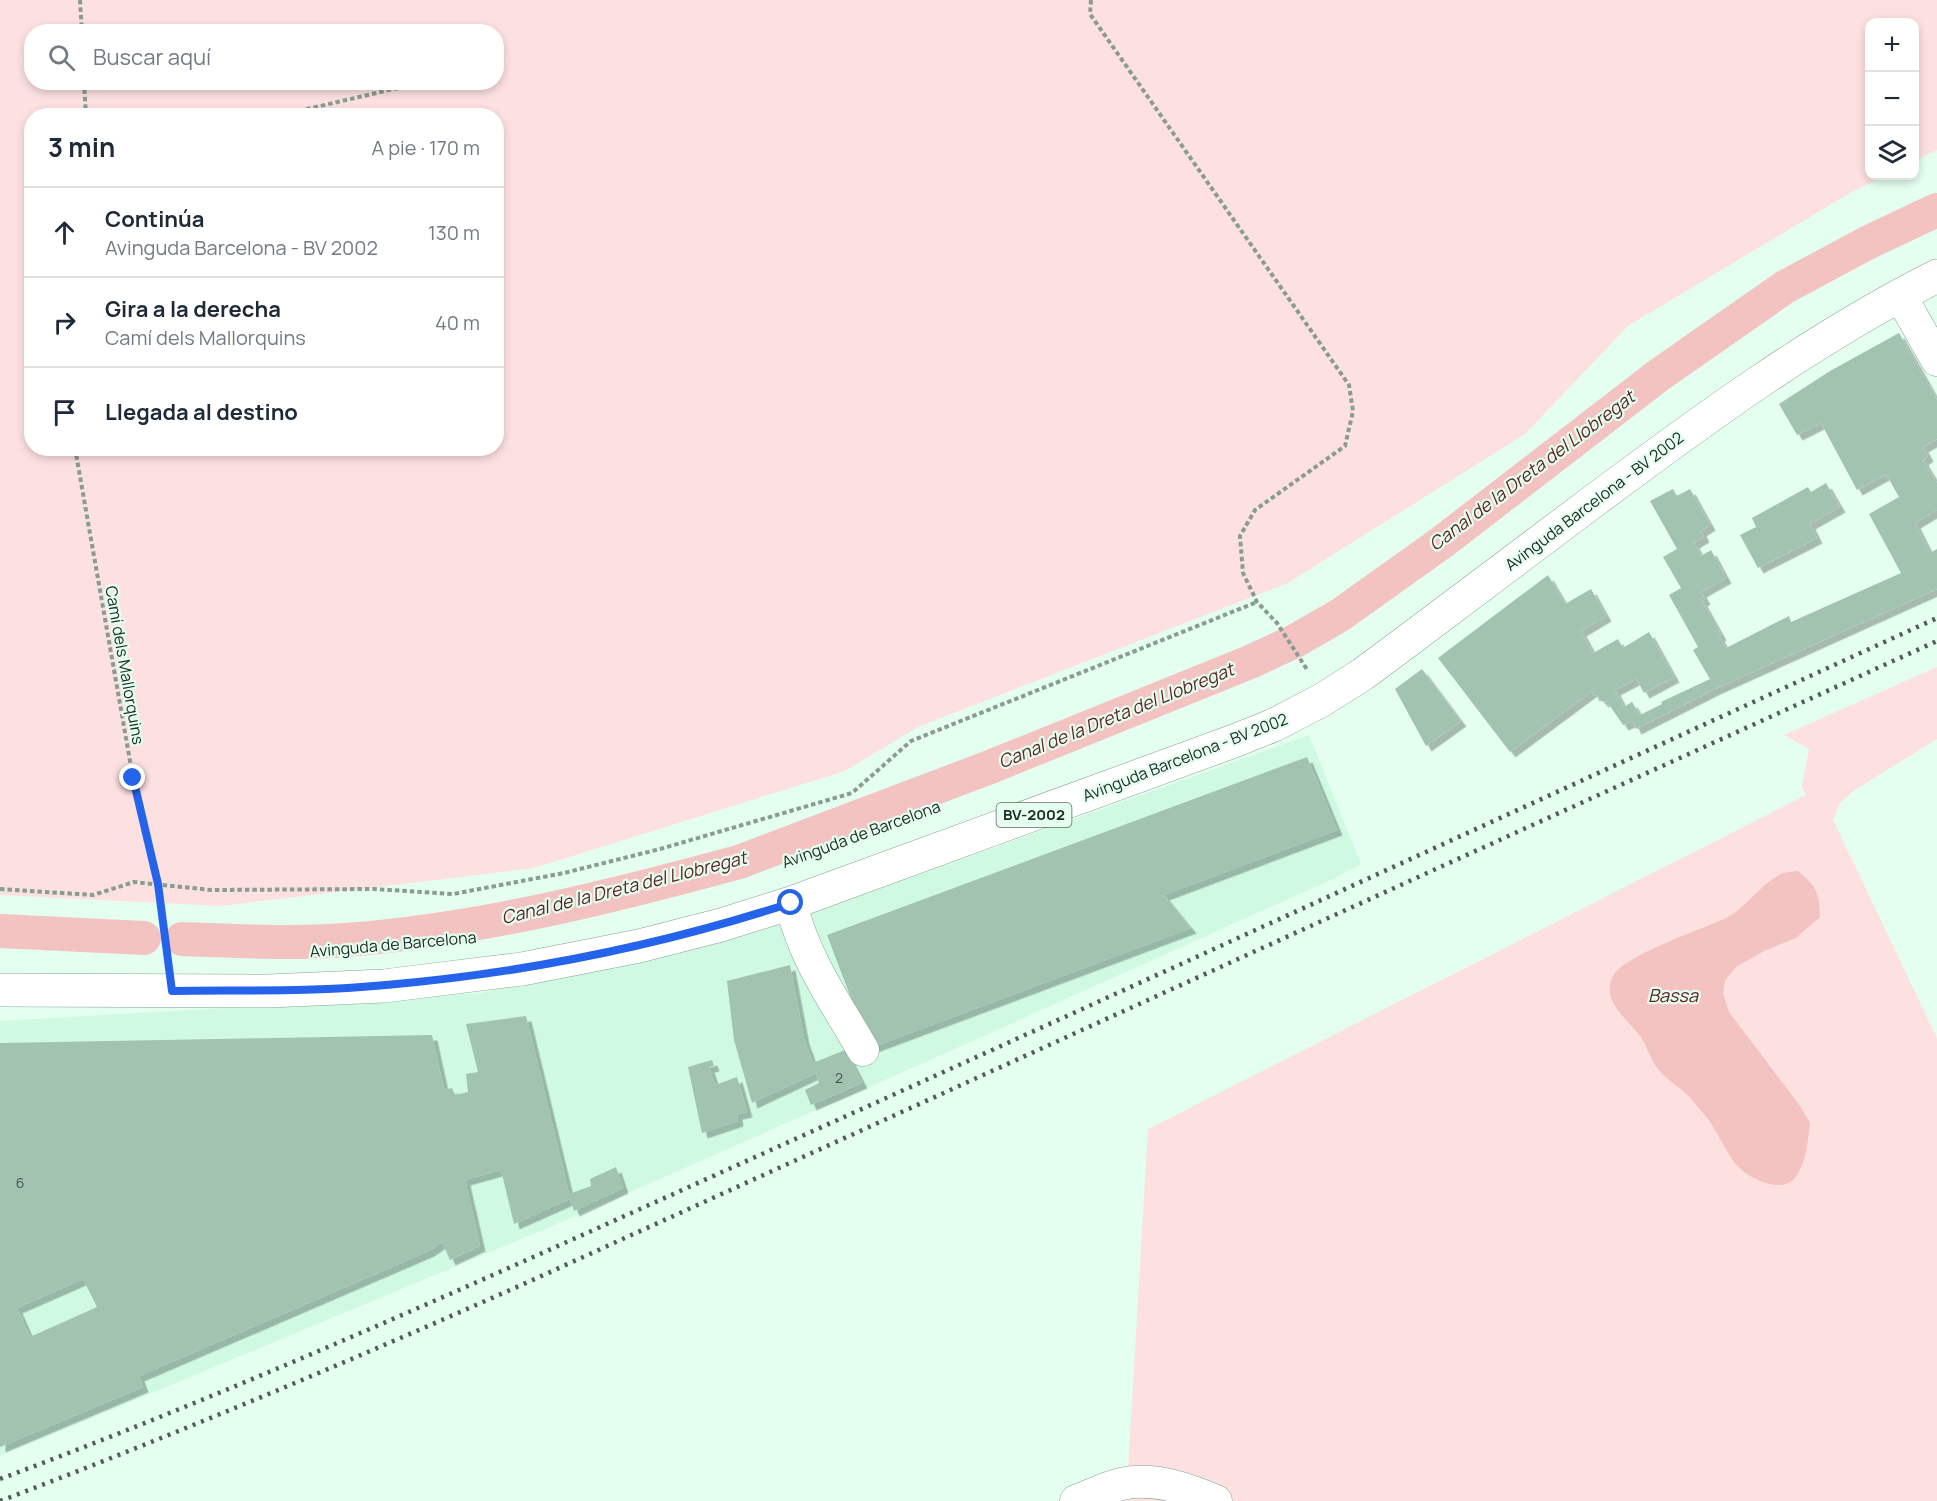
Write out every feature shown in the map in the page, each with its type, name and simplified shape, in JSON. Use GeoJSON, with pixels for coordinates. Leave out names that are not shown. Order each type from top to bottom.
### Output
{"type":"FeatureCollection","features":[{"type":"Feature","properties":{"kind":"main road","name":"Avinguda Barcelona - BV 2002"},"geometry":{"type":"LineString","coordinates":[[0,990],[330,989],[384,986],[546,965],[639,946],[722,925],[791,903],[1234,741],[1299,712],[1363,674],[1686,432],[1761,379],[1900,295],[1937,276]]}},
{"type":"Feature","properties":{"kind":"street"},"geometry":{"type":"LineString","coordinates":[[1900,295],[1937,360]]}},
{"type":"Feature","properties":{"kind":"street"},"geometry":{"type":"LineString","coordinates":[[791,903],[796,929],[863,1050]]}},
{"type":"Feature","properties":{"kind":"street"},"geometry":{"type":"LineString","coordinates":[[1076,1501],[1133,1482],[1159,1483],[1189,1490],[1216,1501]]}},
{"type":"Feature","properties":{"kind":"path"},"geometry":{"type":"LineString","coordinates":[[80,0],[82,24]]}},
{"type":"Feature","properties":{"kind":"path"},"geometry":{"type":"LineString","coordinates":[[1091,0],[1090,14],[1349,384],[1353,411],[1345,446],[1255,510],[1240,536],[1243,573],[1257,602],[1277,623],[1305,665]]}},
{"type":"Feature","properties":{"kind":"path"},"geometry":{"type":"LineString","coordinates":[[84,90],[86,108]]}},
{"type":"Feature","properties":{"kind":"path"},"geometry":{"type":"LineString","coordinates":[[311,108],[389,90]]}},
{"type":"Feature","properties":{"kind":"path","name":"Camí dels Mallorquins"},"geometry":{"type":"LineString","coordinates":[[76,456],[133,778],[158,884],[172,991]]}},
{"type":"Feature","properties":{"kind":"path"},"geometry":{"type":"LineString","coordinates":[[0,889],[93,895],[134,882],[211,890],[374,890],[453,894],[564,873],[660,849],[852,793],[911,741],[1257,602]]}},
{"type":"Feature","properties":{"kind":"shaded area"},"geometry":{"type":"Polygon","coordinates":[[[0,0],[1937,0],[1937,150],[1919,159],[1919,18],[1865,18],[1865,180],[1876,180],[1855,190],[1628,326],[1525,434],[1288,583],[918,727],[845,771],[534,868],[222,906],[0,895],[0,0]]]}},
{"type":"Feature","properties":{"kind":"shaded area"},"geometry":{"type":"Polygon","coordinates":[[[1937,667],[1937,739],[1853,791],[1840,803],[1833,820],[1937,1038],[1937,1501],[1104,1501],[1127,1488],[1148,1129],[1806,795],[1802,786],[1809,749],[1784,735],[1937,667]]]}},
{"type":"Feature","properties":{"kind":"shaded area"},"geometry":{"type":"Polygon","coordinates":[[[1309,735],[1361,864],[1335,878],[912,1068],[543,1230],[0,1456],[0,1021],[482,993],[798,918],[1309,735]]]}},
{"type":"Feature","properties":{"kind":"water","name":"Bassa"},"geometry":{"type":"Polygon","coordinates":[[[1798,871],[1816,891],[1820,917],[1796,938],[1764,951],[1736,967],[1725,981],[1723,993],[1729,1012],[1800,1106],[1810,1123],[1806,1152],[1798,1174],[1788,1183],[1780,1185],[1753,1178],[1734,1162],[1708,1119],[1687,1095],[1657,1068],[1640,1036],[1617,1010],[1610,995],[1610,987],[1612,978],[1618,970],[1630,961],[1662,944],[1732,915],[1773,879],[1783,873],[1798,871]]]}},
{"type":"Feature","properties":{"kind":"building"},"geometry":{"type":"Polygon","coordinates":[[[1899,333],[1937,400],[1937,439],[1923,447],[1928,456],[1923,460],[1937,483],[1937,510],[1915,523],[1930,553],[1937,549],[1937,589],[1715,689],[1636,729],[1632,721],[1623,725],[1606,700],[1603,702],[1597,695],[1594,696],[1592,691],[1510,752],[1438,658],[1548,575],[1565,604],[1591,589],[1606,616],[1581,631],[1593,653],[1618,639],[1623,648],[1649,632],[1674,677],[1644,693],[1636,679],[1615,690],[1624,707],[1632,702],[1640,715],[1662,704],[1661,702],[1710,679],[1693,650],[1698,647],[1669,595],[1681,588],[1663,557],[1677,549],[1650,501],[1673,489],[1677,496],[1690,489],[1710,525],[1701,531],[1704,537],[1694,543],[1701,556],[1711,550],[1726,578],[1701,592],[1705,599],[1702,601],[1726,648],[1789,616],[1791,622],[1901,573],[1869,514],[1899,497],[1886,474],[1857,490],[1821,423],[1797,435],[1779,404],[1830,371],[1899,333]]]}},
{"type":"Feature","properties":{"kind":"building"},"geometry":{"type":"Polygon","coordinates":[[[1826,483],[1840,507],[1810,524],[1817,538],[1758,568],[1740,535],[1756,527],[1752,518],[1808,487],[1811,492],[1826,483]]]}},
{"type":"Feature","properties":{"kind":"building"},"geometry":{"type":"Polygon","coordinates":[[[1422,669],[1461,721],[1426,746],[1395,689],[1422,669]]]}},
{"type":"Feature","properties":{"kind":"building"},"geometry":{"type":"Polygon","coordinates":[[[1307,757],[1337,830],[1164,895],[1191,928],[870,1048],[827,935],[1307,757]]]}},
{"type":"Feature","properties":{"kind":"building"},"geometry":{"type":"Polygon","coordinates":[[[790,965],[804,1039],[813,1063],[845,1050],[862,1083],[811,1105],[805,1090],[819,1083],[816,1073],[752,1103],[734,1040],[727,981],[790,965]]]}},
{"type":"Feature","properties":{"kind":"building"},"geometry":{"type":"Polygon","coordinates":[[[526,1016],[569,1194],[591,1186],[590,1179],[616,1167],[623,1188],[574,1211],[570,1199],[514,1224],[501,1170],[465,1180],[480,1246],[450,1260],[442,1242],[429,1251],[139,1376],[143,1387],[0,1447],[0,1043],[432,1035],[444,1090],[452,1088],[455,1095],[468,1092],[466,1074],[478,1072],[466,1024],[526,1016]],[[83,1279],[17,1308],[30,1337],[97,1307],[83,1279]]]}},
{"type":"Feature","properties":{"kind":"building"},"geometry":{"type":"Polygon","coordinates":[[[712,1060],[714,1066],[709,1067],[715,1085],[737,1077],[747,1112],[737,1114],[738,1121],[702,1133],[688,1067],[712,1060]]]}},
{"type":"Feature","properties":{"kind":"waterway","name":"Canal de la Dreta del Llobregat"},"geometry":{"type":"LineString","coordinates":[[182,939],[305,942],[445,929],[544,910],[691,875],[739,862],[990,767],[1250,662],[1295,641],[1340,615],[1441,543],[1659,375],[1785,287],[1867,243],[1937,210]]}},
{"type":"Feature","properties":{"kind":"waterway","name":"Canal de la Dreta del Llobregat"},"geometry":{"type":"LineString","coordinates":[[0,931],[144,938]]}},
{"type":"Feature","properties":{"kind":"railway"},"geometry":{"type":"LineString","coordinates":[[0,1479],[201,1400],[498,1273],[1937,618]]}},
{"type":"Feature","properties":{"kind":"railway"},"geometry":{"type":"LineString","coordinates":[[0,1501],[270,1393],[537,1278],[1937,641]]}},
{"type":"Feature","properties":{"kind":"route"},"geometry":{"type":"LineString","coordinates":[[133,778],[158,884],[172,991],[309,990],[384,986],[466,977],[580,959],[639,946],[722,925],[791,903]]}}]}
